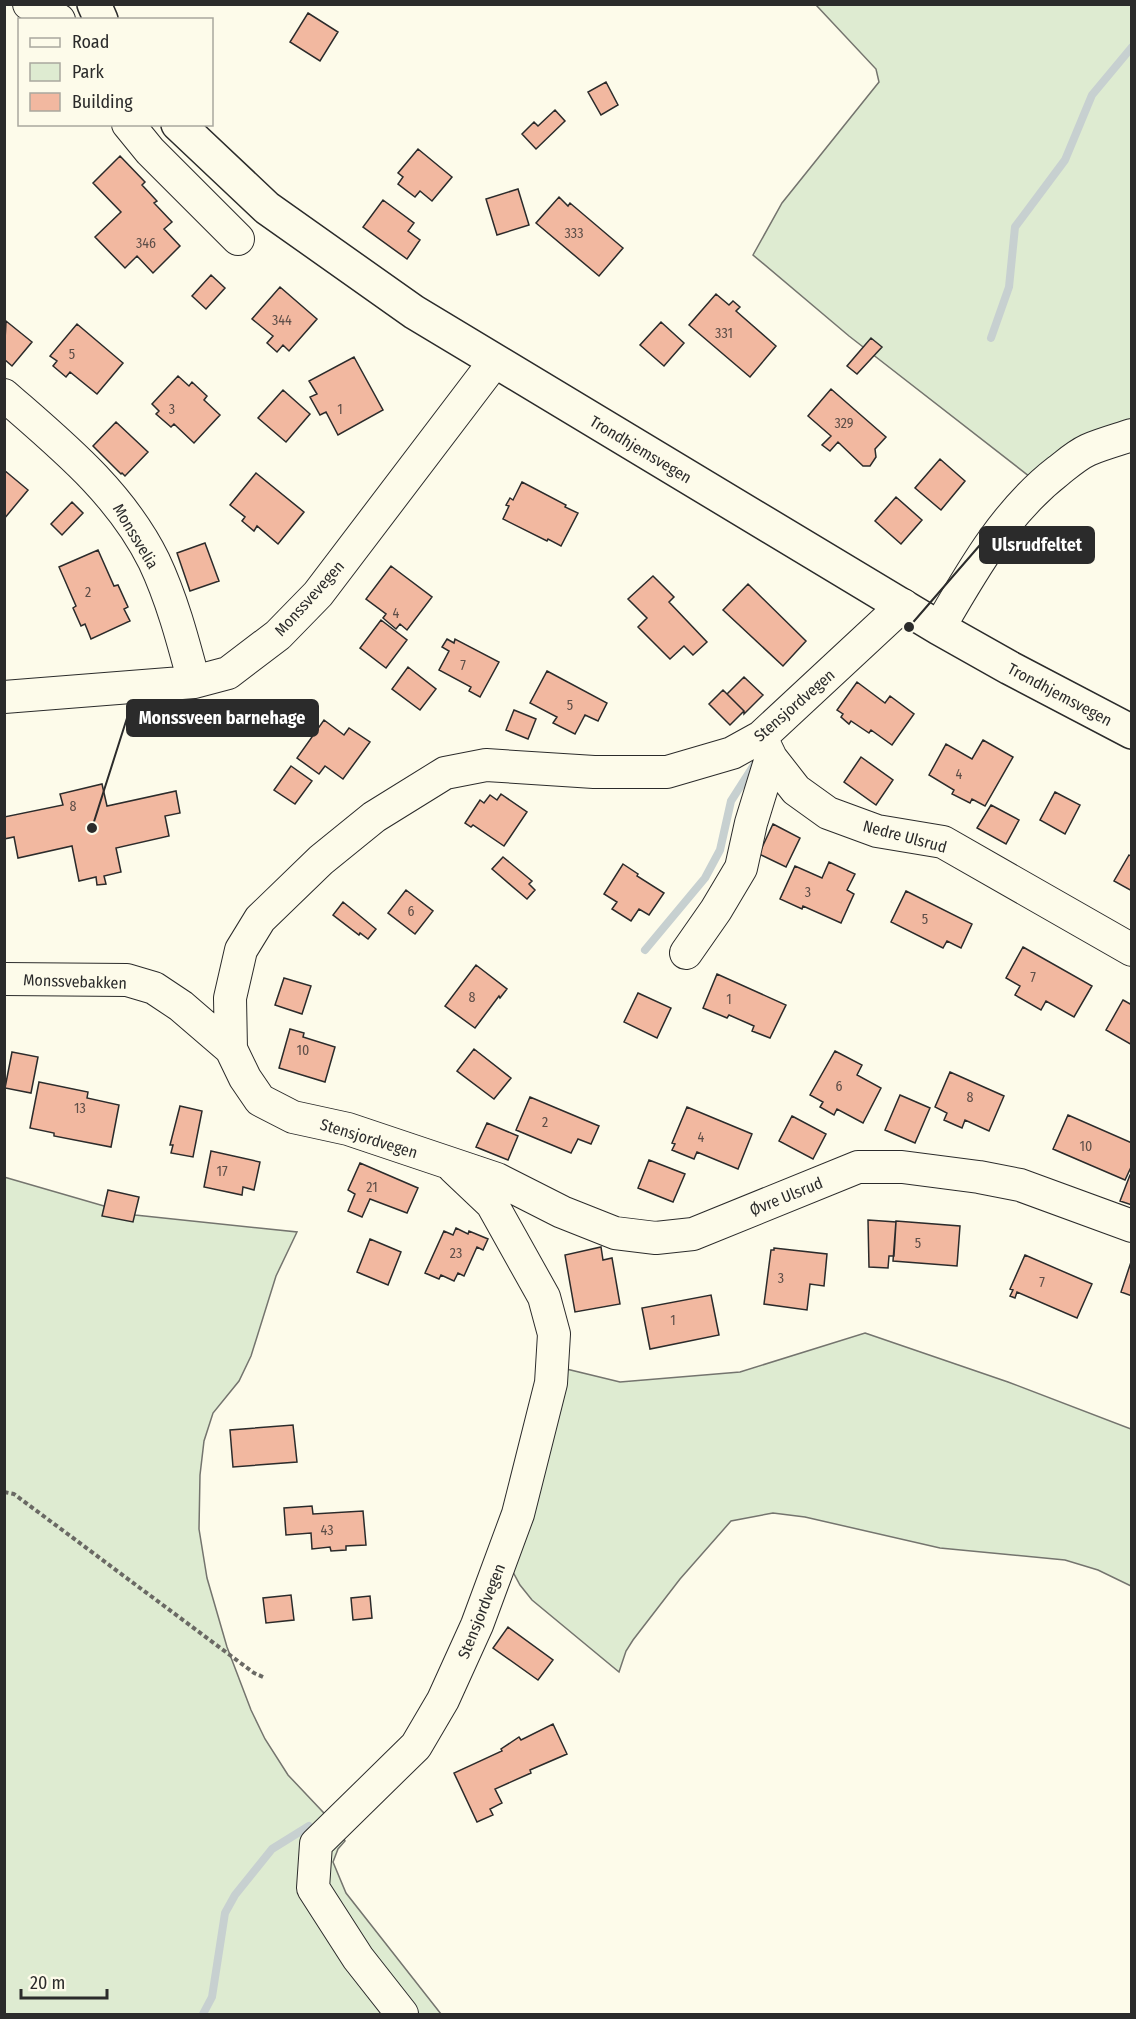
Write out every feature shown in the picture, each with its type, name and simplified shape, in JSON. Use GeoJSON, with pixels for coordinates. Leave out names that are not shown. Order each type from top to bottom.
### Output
{"type":"FeatureCollection","features":[{"type":"Feature","properties":{"kind":"main road"},"geometry":{"type":"LineString","coordinates":[[94,4],[100,18]]}},
{"type":"Feature","properties":{"kind":"main road","name":"Trondhjemsvegen"},"geometry":{"type":"LineString","coordinates":[[180,126],[267,208],[414,312],[939,628],[1131,732]]}},
{"type":"Feature","properties":{"kind":"street"},"geometry":{"type":"LineString","coordinates":[[28,4],[55,18]]}},
{"type":"Feature","properties":{"kind":"street"},"geometry":{"type":"LineString","coordinates":[[71,18],[80,4]]}},
{"type":"Feature","properties":{"kind":"street"},"geometry":{"type":"LineString","coordinates":[[130,126],[150,151],[238,239]]}},
{"type":"Feature","properties":{"kind":"street","name":"Monssvevegen"},"geometry":{"type":"LineString","coordinates":[[4,697],[194,682],[228,673],[278,634],[318,594],[495,361]]}},
{"type":"Feature","properties":{"kind":"street","name":"Monssvelia"},"geometry":{"type":"LineString","coordinates":[[4,395],[78,460],[120,506],[153,560],[176,618],[194,682]]}},
{"type":"Feature","properties":{"kind":"street"},"geometry":{"type":"LineString","coordinates":[[939,628],[1001,528],[1025,500],[1044,481],[1087,450],[1131,435]]}},
{"type":"Feature","properties":{"kind":"street","name":"Stensjordvegen"},"geometry":{"type":"LineString","coordinates":[[402,2014],[358,1958],[313,1888],[316,1844],[416,1746],[443,1700],[466,1653],[518,1514],[551,1383],[554,1334],[544,1297],[492,1204],[449,1163],[348,1129],[293,1117],[260,1100],[245,1078],[231,1049],[230,998],[241,950],[260,919],[321,860],[374,817],[445,773],[486,765],[594,772],[668,772],[732,753],[766,748],[903,605]]}},
{"type":"Feature","properties":{"kind":"street"},"geometry":{"type":"LineString","coordinates":[[686,953],[716,910],[741,867],[766,748]]}},
{"type":"Feature","properties":{"kind":"street","name":"Nedre Ulsrud"},"geometry":{"type":"LineString","coordinates":[[766,748],[796,790],[828,813],[877,831],[943,842],[1131,950]]}},
{"type":"Feature","properties":{"kind":"street","name":"Monssvebakken"},"geometry":{"type":"LineString","coordinates":[[4,979],[127,980],[154,988],[181,1006],[231,1049]]}},
{"type":"Feature","properties":{"kind":"street","name":"Øvre Ulsrud"},"geometry":{"type":"LineString","coordinates":[[449,1163],[497,1179],[562,1212],[615,1233],[656,1238],[693,1234],[858,1167],[902,1167],[1010,1183],[1131,1226]]}},
{"type":"Feature","properties":{"kind":"path"},"geometry":{"type":"LineString","coordinates":[[4,1492],[14,1494],[254,1673],[263,1677]]}},
{"type":"Feature","properties":{"kind":"green space"},"geometry":{"type":"Polygon","coordinates":[[[816,5],[1131,5],[1131,426],[1043,487],[849,336],[753,255],[782,203],[879,82],[876,69],[816,5]]]}},
{"type":"Feature","properties":{"kind":"green space"},"geometry":{"type":"Polygon","coordinates":[[[4,1177],[135,1215],[297,1232],[276,1276],[251,1356],[239,1381],[213,1413],[204,1441],[200,1475],[199,1529],[207,1578],[227,1647],[251,1710],[265,1739],[288,1775],[339,1829],[345,1841],[338,1849],[333,1862],[346,1893],[441,2014],[5,2014],[4,1177]]]}},
{"type":"Feature","properties":{"kind":"green space"},"geometry":{"type":"Polygon","coordinates":[[[865,1333],[1008,1382],[1131,1429],[1131,1586],[1098,1570],[1065,1560],[940,1548],[805,1517],[773,1513],[731,1521],[680,1579],[633,1640],[626,1651],[619,1672],[532,1600],[520,1585],[506,1559],[558,1367],[620,1382],[740,1372],[865,1333]]]}},
{"type":"Feature","properties":{"kind":"building"},"geometry":{"type":"Polygon","coordinates":[[[308,13],[338,32],[320,61],[290,42],[308,13]]]}},
{"type":"Feature","properties":{"kind":"building"},"geometry":{"type":"Polygon","coordinates":[[[606,82],[618,105],[601,115],[588,92],[606,82]]]}},
{"type":"Feature","properties":{"kind":"building"},"geometry":{"type":"Polygon","coordinates":[[[555,110],[565,121],[536,149],[522,134],[534,122],[538,126],[555,110]]]}},
{"type":"Feature","properties":{"kind":"building"},"geometry":{"type":"Polygon","coordinates":[[[418,149],[452,177],[432,201],[420,191],[415,197],[398,184],[403,177],[398,173],[418,149]]]}},
{"type":"Feature","properties":{"kind":"building"},"geometry":{"type":"Polygon","coordinates":[[[120,156],[145,182],[142,185],[157,201],[154,203],[172,222],[164,229],[180,246],[153,273],[137,256],[125,268],[95,237],[121,212],[93,183],[120,156]]]}},
{"type":"Feature","properties":{"kind":"building"},"geometry":{"type":"Polygon","coordinates":[[[518,189],[529,225],[497,235],[486,199],[518,189]]]}},
{"type":"Feature","properties":{"kind":"building"},"geometry":{"type":"Polygon","coordinates":[[[559,197],[568,206],[570,203],[623,248],[599,276],[536,223],[559,197]]]}},
{"type":"Feature","properties":{"kind":"building"},"geometry":{"type":"Polygon","coordinates":[[[383,200],[414,223],[408,231],[420,240],[407,259],[363,227],[383,200]]]}},
{"type":"Feature","properties":{"kind":"building"},"geometry":{"type":"Polygon","coordinates":[[[211,275],[225,288],[206,309],[192,296],[211,275]]]}},
{"type":"Feature","properties":{"kind":"building"},"geometry":{"type":"Polygon","coordinates":[[[280,287],[317,319],[289,351],[283,345],[277,352],[267,343],[273,336],[252,319],[280,287]]]}},
{"type":"Feature","properties":{"kind":"building"},"geometry":{"type":"Polygon","coordinates":[[[716,294],[729,305],[733,301],[740,307],[736,311],[776,346],[750,377],[689,325],[716,294]]]}},
{"type":"Feature","properties":{"kind":"building"},"geometry":{"type":"Polygon","coordinates":[[[6,321],[32,342],[12,366],[4,359],[6,321]]]}},
{"type":"Feature","properties":{"kind":"building"},"geometry":{"type":"Polygon","coordinates":[[[661,322],[684,343],[664,366],[640,345],[661,322]]]}},
{"type":"Feature","properties":{"kind":"building"},"geometry":{"type":"Polygon","coordinates":[[[77,324],[123,363],[97,394],[70,372],[66,377],[53,366],[57,361],[50,356],[77,324]]]}},
{"type":"Feature","properties":{"kind":"building"},"geometry":{"type":"Polygon","coordinates":[[[871,338],[882,347],[857,374],[847,366],[871,338]]]}},
{"type":"Feature","properties":{"kind":"building"},"geometry":{"type":"Polygon","coordinates":[[[354,357],[383,410],[338,435],[326,412],[320,415],[310,397],[317,394],[309,381],[354,357]]]}},
{"type":"Feature","properties":{"kind":"building"},"geometry":{"type":"Polygon","coordinates":[[[178,376],[189,386],[192,382],[207,396],[204,400],[220,415],[194,443],[174,424],[171,427],[156,414],[159,411],[152,404],[178,376]]]}},
{"type":"Feature","properties":{"kind":"building"},"geometry":{"type":"Polygon","coordinates":[[[831,389],[886,437],[875,449],[876,457],[870,466],[863,466],[838,442],[830,451],[822,445],[831,436],[808,416],[831,389]]]}},
{"type":"Feature","properties":{"kind":"building"},"geometry":{"type":"Polygon","coordinates":[[[283,390],[310,414],[286,442],[258,418],[283,390]]]}},
{"type":"Feature","properties":{"kind":"building"},"geometry":{"type":"Polygon","coordinates":[[[116,422],[148,452],[125,476],[93,446],[116,422]]]}},
{"type":"Feature","properties":{"kind":"building"},"geometry":{"type":"Polygon","coordinates":[[[940,459],[965,481],[941,510],[915,488],[940,459]]]}},
{"type":"Feature","properties":{"kind":"building"},"geometry":{"type":"Polygon","coordinates":[[[4,470],[28,490],[4,519],[4,470]]]}},
{"type":"Feature","properties":{"kind":"building"},"geometry":{"type":"Polygon","coordinates":[[[256,473],[304,512],[278,544],[257,526],[254,531],[242,521],[245,517],[230,505],[256,473]]]}},
{"type":"Feature","properties":{"kind":"building"},"geometry":{"type":"Polygon","coordinates":[[[522,482],[578,513],[561,546],[503,519],[509,506],[506,505],[510,498],[513,500],[522,482]]]}},
{"type":"Feature","properties":{"kind":"building"},"geometry":{"type":"Polygon","coordinates":[[[896,497],[922,520],[901,544],[875,521],[896,497]]]}},
{"type":"Feature","properties":{"kind":"building"},"geometry":{"type":"Polygon","coordinates":[[[72,502],[83,513],[62,535],[51,524],[72,502]]]}},
{"type":"Feature","properties":{"kind":"building"},"geometry":{"type":"Polygon","coordinates":[[[205,543],[219,581],[190,591],[177,553],[205,543]]]}},
{"type":"Feature","properties":{"kind":"building"},"geometry":{"type":"Polygon","coordinates":[[[98,550],[114,586],[118,585],[128,607],[124,609],[130,621],[91,639],[85,624],[81,626],[73,608],[76,606],[59,567],[98,550]]]}},
{"type":"Feature","properties":{"kind":"building"},"geometry":{"type":"Polygon","coordinates":[[[391,566],[432,597],[407,630],[400,624],[396,629],[383,618],[386,614],[366,599],[391,566]]]}},
{"type":"Feature","properties":{"kind":"building"},"geometry":{"type":"Polygon","coordinates":[[[653,576],[674,597],[669,602],[707,642],[693,655],[684,646],[670,659],[638,627],[647,618],[628,599],[653,576]]]}},
{"type":"Feature","properties":{"kind":"building"},"geometry":{"type":"Polygon","coordinates":[[[748,584],[806,641],[783,666],[723,610],[748,584]]]}},
{"type":"Feature","properties":{"kind":"building"},"geometry":{"type":"Polygon","coordinates":[[[381,620],[407,640],[386,668],[360,648],[381,620]]]}},
{"type":"Feature","properties":{"kind":"building"},"geometry":{"type":"Polygon","coordinates":[[[447,639],[454,643],[455,639],[499,662],[480,697],[469,691],[471,687],[439,670],[449,651],[442,647],[447,639]]]}},
{"type":"Feature","properties":{"kind":"building"},"geometry":{"type":"Polygon","coordinates":[[[408,667],[436,689],[420,710],[392,689],[408,667]]]}},
{"type":"Feature","properties":{"kind":"building"},"geometry":{"type":"Polygon","coordinates":[[[547,671],[607,703],[598,721],[585,715],[575,734],[553,723],[557,717],[530,703],[547,671]]]}},
{"type":"Feature","properties":{"kind":"building"},"geometry":{"type":"Polygon","coordinates":[[[744,677],[763,695],[744,714],[744,711],[727,694],[744,677]]]}},
{"type":"Feature","properties":{"kind":"building"},"geometry":{"type":"Polygon","coordinates":[[[857,682],[885,703],[890,696],[914,714],[892,745],[871,730],[869,733],[851,721],[849,724],[841,717],[843,714],[837,710],[857,682]]]}},
{"type":"Feature","properties":{"kind":"building"},"geometry":{"type":"Polygon","coordinates":[[[723,690],[744,711],[730,725],[709,704],[723,690]]]}},
{"type":"Feature","properties":{"kind":"building"},"geometry":{"type":"Polygon","coordinates":[[[514,710],[536,719],[528,739],[506,730],[514,710]]]}},
{"type":"Feature","properties":{"kind":"building"},"geometry":{"type":"Polygon","coordinates":[[[324,720],[344,735],[349,728],[370,742],[343,779],[325,766],[319,774],[297,758],[324,720]]]}},
{"type":"Feature","properties":{"kind":"building"},"geometry":{"type":"Polygon","coordinates":[[[983,740],[1013,757],[985,806],[972,799],[970,803],[952,794],[954,790],[929,775],[946,744],[972,759],[983,740]]]}},
{"type":"Feature","properties":{"kind":"building"},"geometry":{"type":"Polygon","coordinates":[[[861,757],[893,780],[876,805],[844,782],[861,757]]]}},
{"type":"Feature","properties":{"kind":"building"},"geometry":{"type":"Polygon","coordinates":[[[291,766],[312,781],[295,804],[274,790],[291,766]]]}},
{"type":"Feature","properties":{"kind":"building"},"geometry":{"type":"Polygon","coordinates":[[[102,784],[107,806],[176,791],[180,813],[165,816],[169,836],[116,848],[121,872],[104,876],[106,884],[97,885],[96,877],[79,881],[72,846],[18,858],[14,837],[4,839],[4,817],[63,805],[60,794],[102,784]]]}},
{"type":"Feature","properties":{"kind":"building"},"geometry":{"type":"Polygon","coordinates":[[[1055,792],[1080,805],[1065,834],[1040,820],[1055,792]]]}},
{"type":"Feature","properties":{"kind":"building"},"geometry":{"type":"Polygon","coordinates":[[[501,794],[527,812],[504,846],[473,825],[471,827],[465,823],[480,800],[484,803],[490,795],[497,800],[501,794]]]}},
{"type":"Feature","properties":{"kind":"building"},"geometry":{"type":"Polygon","coordinates":[[[991,805],[1019,820],[1006,844],[977,828],[991,805]]]}},
{"type":"Feature","properties":{"kind":"building"},"geometry":{"type":"Polygon","coordinates":[[[773,824],[800,838],[786,867],[759,854],[773,824]]]}},
{"type":"Feature","properties":{"kind":"building"},"geometry":{"type":"Polygon","coordinates":[[[1129,855],[1132,857],[1132,891],[1114,881],[1129,855]]]}},
{"type":"Feature","properties":{"kind":"building"},"geometry":{"type":"Polygon","coordinates":[[[503,857],[532,881],[529,884],[535,890],[527,899],[492,869],[503,857]]]}},
{"type":"Feature","properties":{"kind":"building"},"geometry":{"type":"Polygon","coordinates":[[[829,862],[855,874],[847,890],[854,894],[841,923],[803,906],[802,909],[780,899],[795,866],[822,878],[829,862]]]}},
{"type":"Feature","properties":{"kind":"building"},"geometry":{"type":"Polygon","coordinates":[[[623,864],[664,893],[649,915],[639,909],[631,921],[612,909],[617,902],[604,894],[623,864]]]}},
{"type":"Feature","properties":{"kind":"building"},"geometry":{"type":"Polygon","coordinates":[[[406,890],[433,911],[415,934],[388,913],[406,890]]]}},
{"type":"Feature","properties":{"kind":"building"},"geometry":{"type":"Polygon","coordinates":[[[906,891],[972,924],[961,948],[947,941],[943,948],[891,922],[906,891]]]}},
{"type":"Feature","properties":{"kind":"building"},"geometry":{"type":"Polygon","coordinates":[[[343,902],[376,929],[368,939],[333,915],[343,902]]]}},
{"type":"Feature","properties":{"kind":"building"},"geometry":{"type":"Polygon","coordinates":[[[1023,947],[1092,986],[1074,1017],[1046,1001],[1041,1010],[1015,995],[1020,986],[1006,978],[1023,947]]]}},
{"type":"Feature","properties":{"kind":"building"},"geometry":{"type":"Polygon","coordinates":[[[476,965],[507,989],[475,1028],[445,1006],[476,965]]]}},
{"type":"Feature","properties":{"kind":"building"},"geometry":{"type":"Polygon","coordinates":[[[717,974],[786,1005],[770,1038],[752,1031],[754,1026],[729,1015],[727,1018],[703,1008],[717,974]]]}},
{"type":"Feature","properties":{"kind":"building"},"geometry":{"type":"Polygon","coordinates":[[[284,978],[311,986],[302,1014],[275,1005],[284,978]]]}},
{"type":"Feature","properties":{"kind":"building"},"geometry":{"type":"Polygon","coordinates":[[[638,993],[671,1008],[657,1038],[624,1022],[638,993]]]}},
{"type":"Feature","properties":{"kind":"building"},"geometry":{"type":"Polygon","coordinates":[[[1123,1000],[1132,1005],[1132,1045],[1106,1030],[1123,1000]]]}},
{"type":"Feature","properties":{"kind":"building"},"geometry":{"type":"Polygon","coordinates":[[[290,1029],[304,1033],[303,1037],[335,1047],[325,1082],[279,1068],[290,1029]]]}},
{"type":"Feature","properties":{"kind":"building"},"geometry":{"type":"Polygon","coordinates":[[[474,1049],[511,1078],[494,1099],[457,1071],[474,1049]]]}},
{"type":"Feature","properties":{"kind":"building"},"geometry":{"type":"Polygon","coordinates":[[[835,1051],[862,1065],[857,1075],[881,1088],[863,1123],[837,1109],[834,1115],[820,1107],[823,1102],[810,1095],[835,1051]]]}},
{"type":"Feature","properties":{"kind":"building"},"geometry":{"type":"Polygon","coordinates":[[[12,1052],[38,1057],[31,1093],[5,1088],[12,1052]]]}},
{"type":"Feature","properties":{"kind":"building"},"geometry":{"type":"Polygon","coordinates":[[[950,1072],[1004,1096],[989,1131],[965,1120],[962,1128],[944,1120],[947,1113],[935,1107],[950,1072]]]}},
{"type":"Feature","properties":{"kind":"building"},"geometry":{"type":"Polygon","coordinates":[[[39,1082],[88,1092],[87,1098],[119,1105],[111,1147],[54,1136],[54,1133],[30,1128],[39,1082]]]}},
{"type":"Feature","properties":{"kind":"building"},"geometry":{"type":"Polygon","coordinates":[[[900,1095],[930,1108],[915,1143],[885,1130],[900,1095]]]}},
{"type":"Feature","properties":{"kind":"building"},"geometry":{"type":"Polygon","coordinates":[[[530,1097],[599,1126],[591,1144],[578,1139],[571,1153],[516,1130],[530,1097]]]}},
{"type":"Feature","properties":{"kind":"building"},"geometry":{"type":"Polygon","coordinates":[[[180,1106],[202,1111],[193,1157],[171,1153],[173,1145],[170,1145],[180,1106]]]}},
{"type":"Feature","properties":{"kind":"building"},"geometry":{"type":"Polygon","coordinates":[[[687,1107],[752,1134],[738,1169],[697,1152],[694,1159],[672,1150],[675,1144],[672,1143],[687,1107]]]}},
{"type":"Feature","properties":{"kind":"building"},"geometry":{"type":"Polygon","coordinates":[[[1068,1115],[1132,1143],[1132,1165],[1125,1180],[1053,1149],[1068,1115]]]}},
{"type":"Feature","properties":{"kind":"building"},"geometry":{"type":"Polygon","coordinates":[[[792,1116],[826,1134],[813,1159],[779,1141],[792,1116]]]}},
{"type":"Feature","properties":{"kind":"building"},"geometry":{"type":"Polygon","coordinates":[[[487,1123],[518,1136],[508,1160],[476,1147],[487,1123]]]}},
{"type":"Feature","properties":{"kind":"building"},"geometry":{"type":"Polygon","coordinates":[[[211,1151],[260,1162],[254,1190],[243,1187],[242,1195],[204,1187],[211,1151]]]}},
{"type":"Feature","properties":{"kind":"building"},"geometry":{"type":"Polygon","coordinates":[[[649,1160],[685,1174],[673,1202],[638,1188],[649,1160]]]}},
{"type":"Feature","properties":{"kind":"building"},"geometry":{"type":"Polygon","coordinates":[[[360,1163],[418,1188],[407,1213],[370,1199],[362,1217],[348,1211],[355,1194],[348,1190],[360,1163]]]}},
{"type":"Feature","properties":{"kind":"building"},"geometry":{"type":"Polygon","coordinates":[[[1130,1175],[1132,1175],[1132,1205],[1120,1201],[1130,1175]]]}},
{"type":"Feature","properties":{"kind":"building"},"geometry":{"type":"Polygon","coordinates":[[[108,1190],[139,1197],[133,1222],[102,1216],[108,1190]]]}},
{"type":"Feature","properties":{"kind":"building"},"geometry":{"type":"Polygon","coordinates":[[[868,1220],[896,1222],[894,1256],[889,1256],[888,1268],[869,1267],[868,1220]]]}},
{"type":"Feature","properties":{"kind":"building"},"geometry":{"type":"Polygon","coordinates":[[[896,1221],[960,1226],[957,1266],[893,1261],[896,1221]]]}},
{"type":"Feature","properties":{"kind":"building"},"geometry":{"type":"Polygon","coordinates":[[[456,1228],[488,1239],[483,1250],[477,1247],[464,1276],[458,1273],[454,1281],[441,1275],[439,1279],[425,1273],[444,1231],[453,1235],[456,1228]]]}},
{"type":"Feature","properties":{"kind":"building"},"geometry":{"type":"Polygon","coordinates":[[[370,1239],[401,1252],[388,1285],[357,1272],[370,1239]]]}},
{"type":"Feature","properties":{"kind":"building"},"geometry":{"type":"Polygon","coordinates":[[[601,1247],[603,1260],[612,1258],[620,1304],[575,1312],[565,1255],[601,1247]]]}},
{"type":"Feature","properties":{"kind":"building"},"geometry":{"type":"Polygon","coordinates":[[[774,1248],[827,1254],[824,1286],[810,1284],[807,1310],[764,1304],[771,1250],[774,1248]]]}},
{"type":"Feature","properties":{"kind":"building"},"geometry":{"type":"Polygon","coordinates":[[[1025,1255],[1092,1284],[1077,1318],[1017,1292],[1015,1298],[1010,1296],[1013,1290],[1010,1289],[1025,1255]]]}},
{"type":"Feature","properties":{"kind":"building"},"geometry":{"type":"Polygon","coordinates":[[[1132,1262],[1132,1296],[1121,1292],[1132,1262]]]}},
{"type":"Feature","properties":{"kind":"building"},"geometry":{"type":"Polygon","coordinates":[[[711,1295],[719,1335],[650,1349],[642,1308],[711,1295]]]}},
{"type":"Feature","properties":{"kind":"building"},"geometry":{"type":"Polygon","coordinates":[[[293,1425],[297,1462],[233,1467],[230,1430],[293,1425]]]}},
{"type":"Feature","properties":{"kind":"building"},"geometry":{"type":"Polygon","coordinates":[[[312,1506],[313,1514],[363,1511],[366,1545],[346,1546],[346,1550],[331,1551],[330,1547],[312,1549],[311,1533],[286,1535],[284,1508],[312,1506]]]}},
{"type":"Feature","properties":{"kind":"building"},"geometry":{"type":"Polygon","coordinates":[[[291,1595],[294,1620],[266,1623],[263,1598],[291,1595]]]}},
{"type":"Feature","properties":{"kind":"building"},"geometry":{"type":"Polygon","coordinates":[[[370,1596],[372,1618],[353,1620],[351,1598],[370,1596]]]}},
{"type":"Feature","properties":{"kind":"building"},"geometry":{"type":"Polygon","coordinates":[[[508,1627],[553,1660],[538,1680],[493,1648],[508,1627]]]}},
{"type":"Feature","properties":{"kind":"building"},"geometry":{"type":"Polygon","coordinates":[[[553,1724],[567,1754],[495,1789],[502,1803],[490,1809],[493,1815],[477,1822],[454,1773],[502,1751],[501,1749],[519,1737],[521,1740],[553,1724]]]}},
{"type":"Feature","properties":{"kind":"waterway"},"geometry":{"type":"LineString","coordinates":[[991,338],[1009,287],[1015,227],[1065,160],[1092,95],[1132,47]]}},
{"type":"Feature","properties":{"kind":"waterway"},"geometry":{"type":"LineString","coordinates":[[645,950],[705,878],[720,850],[731,801],[754,765]]}},
{"type":"Feature","properties":{"kind":"waterway"},"geometry":{"type":"LineString","coordinates":[[203,2014],[212,1997],[225,1913],[235,1895],[272,1849],[309,1826]]}},
{"type":"Feature","properties":{"kind":"place","name":"Ulsrudfeltet"},"geometry":{"type":"Point","coordinates":[909,627]}},
{"type":"Feature","properties":{"kind":"place","name":"Monssveen barnehage"},"geometry":{"type":"Point","coordinates":[92,828]}}]}
